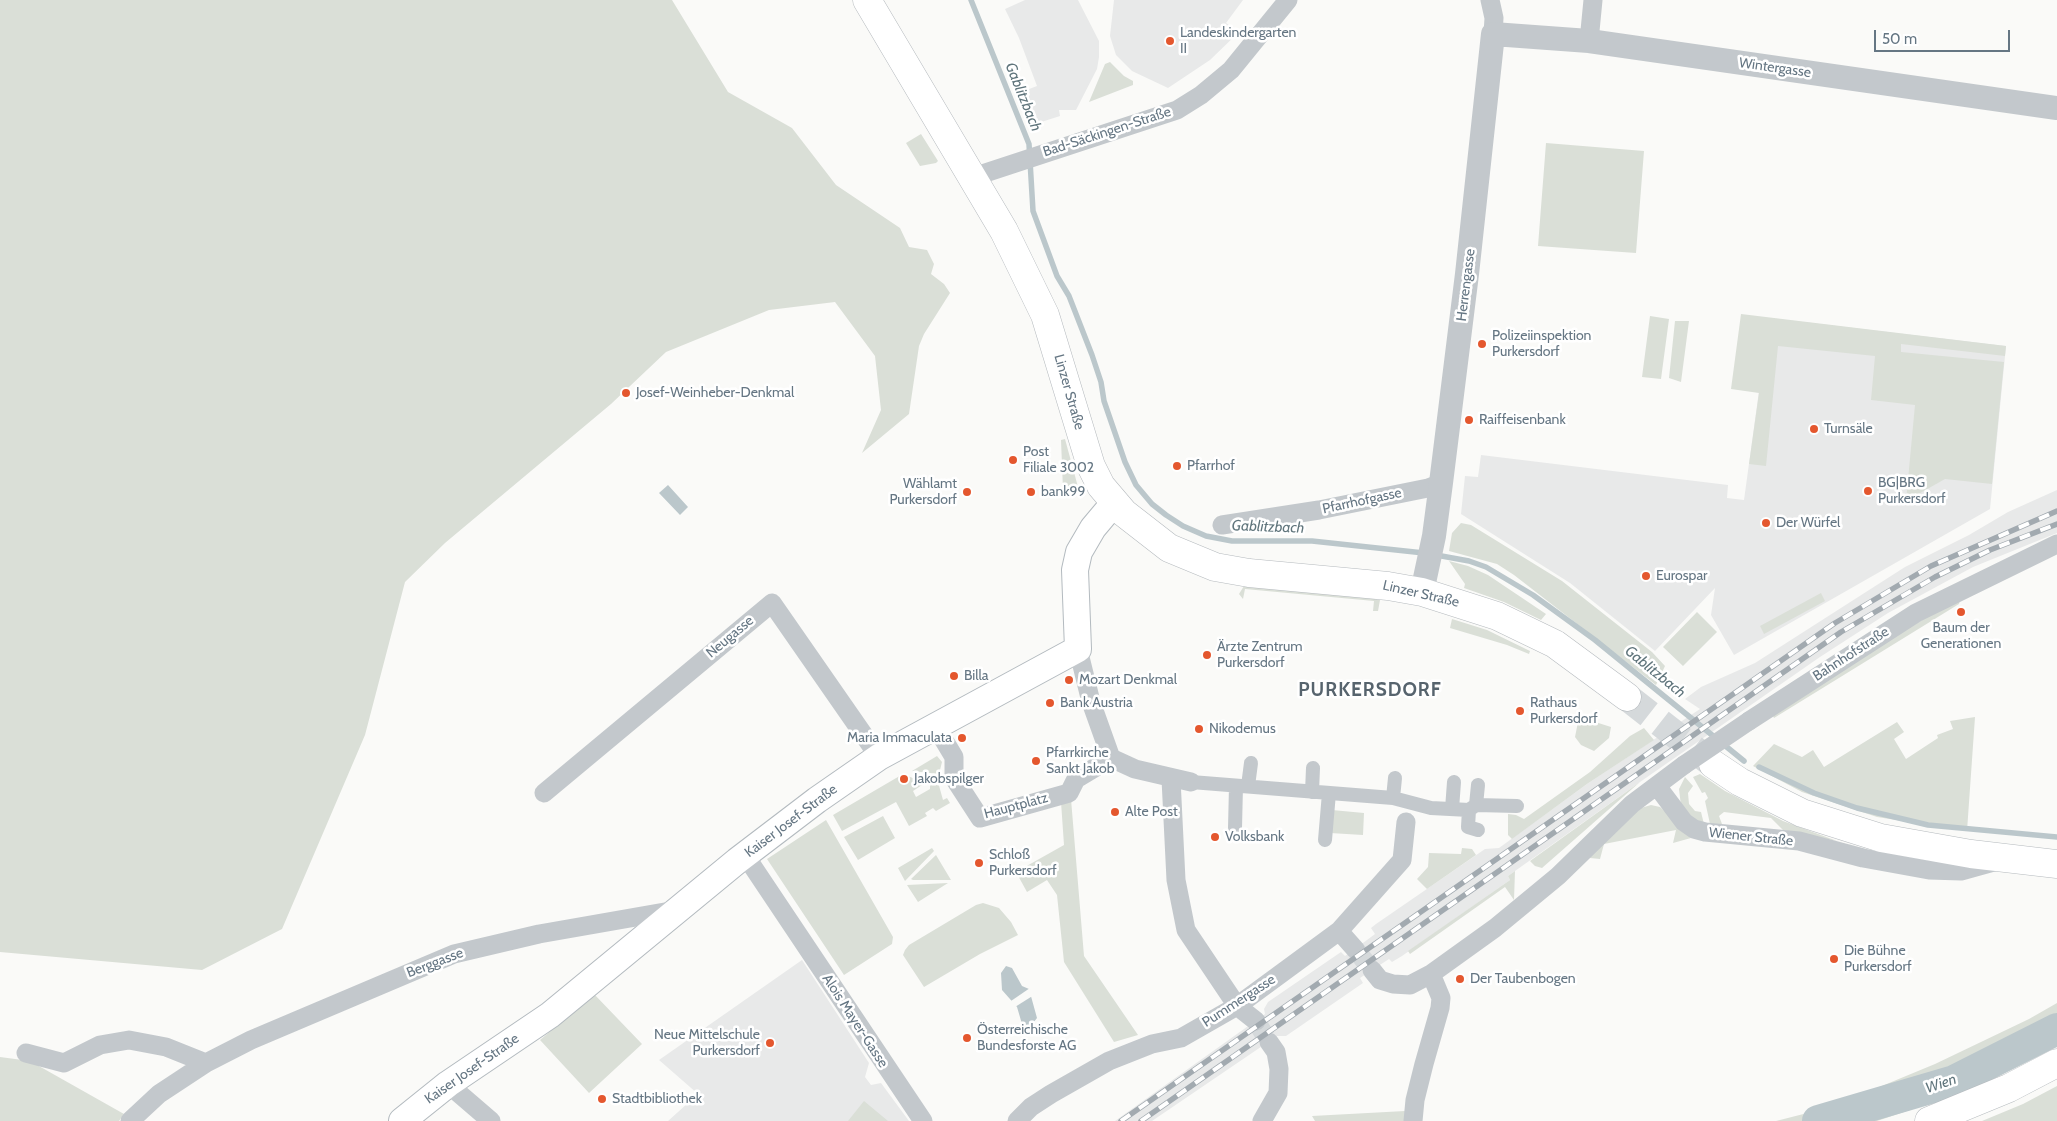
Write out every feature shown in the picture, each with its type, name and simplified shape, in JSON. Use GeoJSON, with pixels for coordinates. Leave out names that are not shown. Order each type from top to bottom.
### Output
{"type":"FeatureCollection","features":[{"type":"Feature","properties":{"kind":"main road","name":"Linzer Straße"},"geometry":{"type":"LineString","coordinates":[[867,0],[1004,231],[1045,315],[1091,466],[1101,486],[1114,503],[1136,525],[1169,548],[1215,567],[1249,573],[1359,582],[1422,592],[1476,608],[1533,631],[1576,659],[1627,697]]}},
{"type":"Feature","properties":{"kind":"main road"},"geometry":{"type":"LineString","coordinates":[[1078,650],[1075,570],[1079,552],[1092,528],[1114,503]]}},
{"type":"Feature","properties":{"kind":"main road","name":"Kaiser Josef-Straße"},"geometry":{"type":"LineString","coordinates":[[402,1121],[448,1084],[550,1015],[745,855],[817,800],[879,757],[1078,650]]}},
{"type":"Feature","properties":{"kind":"main road","name":"Wiener Straße"},"geometry":{"type":"LineString","coordinates":[[1713,764],[1768,797],[1802,813],[1843,827],[1925,848],[2057,864]]}},
{"type":"Feature","properties":{"kind":"main road"},"geometry":{"type":"LineString","coordinates":[[1929,1121],[2009,1088],[2057,1063]]}},
{"type":"Feature","properties":{"kind":"street","name":"Bad-Säckingen-Straße"},"geometry":{"type":"LineString","coordinates":[[973,178],[1050,150],[1177,110],[1201,96],[1231,70],[1288,0]]}},
{"type":"Feature","properties":{"kind":"street"},"geometry":{"type":"LineString","coordinates":[[1490,0],[1494,18],[1493,34]]}},
{"type":"Feature","properties":{"kind":"street"},"geometry":{"type":"LineString","coordinates":[[1589,41],[1593,0]]}},
{"type":"Feature","properties":{"kind":"street","name":"Wintergasse"},"geometry":{"type":"LineString","coordinates":[[1493,34],[1589,41],[2057,108]]}},
{"type":"Feature","properties":{"kind":"street","name":"Herrengasse"},"geometry":{"type":"LineString","coordinates":[[1422,592],[1434,536],[1468,274],[1493,34]]}},
{"type":"Feature","properties":{"kind":"street","name":"Pfarrhofgasse"},"geometry":{"type":"LineString","coordinates":[[1222,525],[1310,511],[1428,488],[1441,483]]}},
{"type":"Feature","properties":{"kind":"street","name":"Bahnhofstraße"},"geometry":{"type":"LineString","coordinates":[[1657,786],[1684,764],[1749,720],[1916,613],[2057,544]]}},
{"type":"Feature","properties":{"kind":"street","name":"Neugasse"},"geometry":{"type":"LineString","coordinates":[[544,792],[772,603],[879,757]]}},
{"type":"Feature","properties":{"kind":"street"},"geometry":{"type":"LineString","coordinates":[[1078,650],[1091,702],[1111,758],[1135,769],[1191,782],[1400,800],[1431,808],[1473,807],[1503,810],[1517,806]]}},
{"type":"Feature","properties":{"kind":"street","name":"Hauptplatz"},"geometry":{"type":"LineString","coordinates":[[936,727],[954,757],[954,778],[980,818],[1069,792],[1076,778],[1111,758]]}},
{"type":"Feature","properties":{"kind":"street"},"geometry":{"type":"LineString","coordinates":[[1235,828],[1242,786],[1251,763]]}},
{"type":"Feature","properties":{"kind":"street"},"geometry":{"type":"LineString","coordinates":[[1312,792],[1313,768]]}},
{"type":"Feature","properties":{"kind":"street"},"geometry":{"type":"LineString","coordinates":[[1395,778],[1406,822]]}},
{"type":"Feature","properties":{"kind":"street"},"geometry":{"type":"LineString","coordinates":[[1172,779],[1176,880],[1186,930],[1232,999],[1256,1021]]}},
{"type":"Feature","properties":{"kind":"street"},"geometry":{"type":"LineString","coordinates":[[1452,809],[1454,782]]}},
{"type":"Feature","properties":{"kind":"street"},"geometry":{"type":"LineString","coordinates":[[1478,785],[1468,827],[1478,830]]}},
{"type":"Feature","properties":{"kind":"street"},"geometry":{"type":"LineString","coordinates":[[1372,970],[1380,980],[1393,984],[1410,985],[1431,974],[1495,928],[1544,888],[1632,804],[1657,786]]}},
{"type":"Feature","properties":{"kind":"street","name":"Wiener Straße"},"geometry":{"type":"LineString","coordinates":[[1657,786],[1684,822],[1694,829],[1705,832],[1799,841],[1863,858],[1929,870],[1961,871],[2005,858]]}},
{"type":"Feature","properties":{"kind":"street"},"geometry":{"type":"LineString","coordinates":[[1325,840],[1329,793]]}},
{"type":"Feature","properties":{"kind":"street","name":"Pummergasse"},"geometry":{"type":"LineString","coordinates":[[1017,1121],[1051,1094],[1109,1061],[1152,1044],[1181,1038],[1232,999],[1339,931],[1402,860],[1406,822]]}},
{"type":"Feature","properties":{"kind":"street","name":"Alois Mayer-Gasse"},"geometry":{"type":"LineString","coordinates":[[745,855],[923,1121]]}},
{"type":"Feature","properties":{"kind":"street","name":"Berggasse"},"geometry":{"type":"LineString","coordinates":[[130,1121],[159,1094],[206,1062],[251,1040],[454,954],[539,934],[678,909]]}},
{"type":"Feature","properties":{"kind":"street"},"geometry":{"type":"LineString","coordinates":[[1339,931],[1355,949]]}},
{"type":"Feature","properties":{"kind":"street"},"geometry":{"type":"LineString","coordinates":[[1413,1120],[1415,1100],[1440,1008],[1441,998],[1431,974]]}},
{"type":"Feature","properties":{"kind":"street"},"geometry":{"type":"LineString","coordinates":[[26,1053],[64,1063],[100,1046],[129,1040],[166,1047],[206,1062]]}},
{"type":"Feature","properties":{"kind":"street"},"geometry":{"type":"LineString","coordinates":[[1262,1121],[1278,1094],[1279,1069],[1276,1052],[1268,1042]]}},
{"type":"Feature","properties":{"kind":"street"},"geometry":{"type":"LineString","coordinates":[[448,1084],[491,1121]]}},
{"type":"Feature","properties":{"kind":"shaded area"},"geometry":{"type":"Polygon","coordinates":[[[0,0],[672,0],[728,92],[792,128],[836,185],[900,228],[909,247],[927,250],[934,264],[931,274],[944,284],[950,293],[924,334],[919,346],[909,414],[862,453],[881,410],[875,356],[835,302],[769,310],[666,352],[611,404],[445,543],[405,582],[365,735],[282,929],[202,970],[0,952],[0,0]]]}},
{"type":"Feature","properties":{"kind":"shaded area"},"geometry":{"type":"Polygon","coordinates":[[[1025,0],[1078,0],[1099,41],[1097,69],[1076,110],[1059,110],[1060,116],[1035,124],[1024,91],[1037,86],[1019,38],[1005,9],[1025,0]]]}},
{"type":"Feature","properties":{"kind":"shaded area","name":"Landeskindergarten II"},"geometry":{"type":"Polygon","coordinates":[[[1114,0],[1243,0],[1226,23],[1239,32],[1210,60],[1168,88],[1132,71],[1116,55],[1110,36],[1114,0]]]}},
{"type":"Feature","properties":{"kind":"shaded area"},"geometry":{"type":"Polygon","coordinates":[[[1110,62],[1124,76],[1133,81],[1133,85],[1089,102],[1105,64],[1110,62]]]}},
{"type":"Feature","properties":{"kind":"shaded area"},"geometry":{"type":"Polygon","coordinates":[[[921,134],[938,161],[936,163],[920,166],[906,143],[921,134]]]}},
{"type":"Feature","properties":{"kind":"shaded area"},"geometry":{"type":"Polygon","coordinates":[[[1546,143],[1644,151],[1636,253],[1538,246],[1546,143]]]}},
{"type":"Feature","properties":{"kind":"shaded area"},"geometry":{"type":"Polygon","coordinates":[[[1741,314],[2006,346],[2005,356],[1901,344],[1901,352],[2004,362],[1992,484],[1945,479],[1906,501],[1915,405],[1871,400],[1875,356],[1778,346],[1766,466],[1749,464],[1759,393],[1731,389],[1741,314]]]}},
{"type":"Feature","properties":{"kind":"shaded area"},"geometry":{"type":"Polygon","coordinates":[[[1650,316],[1669,319],[1661,379],[1642,377],[1650,316]]]}},
{"type":"Feature","properties":{"kind":"shaded area","name":"BG|BRG Purkersdorf"},"geometry":{"type":"Polygon","coordinates":[[[1769,318],[2006,346],[1990,509],[1734,655],[1711,615],[1715,588],[1655,651],[1570,583],[1461,514],[1465,476],[1478,477],[1481,455],[1728,485],[1727,498],[1744,500],[1769,318]]]}},
{"type":"Feature","properties":{"kind":"shaded area"},"geometry":{"type":"Polygon","coordinates":[[[1675,321],[1689,321],[1681,382],[1669,378],[1675,321]]]}},
{"type":"Feature","properties":{"kind":"shaded area"},"geometry":{"type":"Polygon","coordinates":[[[1065,439],[1078,487],[1063,490],[1061,440],[1065,439]]]}},
{"type":"Feature","properties":{"kind":"shaded area"},"geometry":{"type":"Polygon","coordinates":[[[668,485],[688,507],[680,515],[659,493],[668,485]]]}},
{"type":"Feature","properties":{"kind":"shaded area"},"geometry":{"type":"Polygon","coordinates":[[[2057,490],[2057,533],[1973,567],[1888,613],[1820,657],[1640,782],[1508,876],[1510,880],[1402,956],[1392,962],[1389,959],[1360,978],[1363,983],[1286,1036],[1277,1036],[1152,1121],[1115,1121],[1265,1014],[1264,1009],[1268,1002],[1341,952],[1345,956],[1375,934],[1371,928],[1376,924],[1485,849],[1499,848],[1587,784],[1700,709],[1685,699],[1701,687],[1755,663],[1905,567],[1969,535],[2008,512],[2057,490]]]}},
{"type":"Feature","properties":{"kind":"shaded area"},"geometry":{"type":"Polygon","coordinates":[[[1461,523],[1471,525],[1562,581],[1652,652],[1665,666],[1656,685],[1514,575],[1497,564],[1449,551],[1452,533],[1461,523]]]}},
{"type":"Feature","properties":{"kind":"shaded area"},"geometry":{"type":"Polygon","coordinates":[[[1449,561],[1468,566],[1488,575],[1546,614],[1541,620],[1504,602],[1464,588],[1465,584],[1449,561]]]}},
{"type":"Feature","properties":{"kind":"shaded area"},"geometry":{"type":"Polygon","coordinates":[[[1244,586],[1380,600],[1378,611],[1373,611],[1374,601],[1245,589],[1243,599],[1239,594],[1244,586]]]}},
{"type":"Feature","properties":{"kind":"shaded area"},"geometry":{"type":"Polygon","coordinates":[[[1821,593],[1825,601],[1764,634],[1760,626],[1821,593]]]}},
{"type":"Feature","properties":{"kind":"shaded area"},"geometry":{"type":"Polygon","coordinates":[[[1961,597],[1959,604],[1774,718],[1772,714],[1819,681],[1961,597]]]}},
{"type":"Feature","properties":{"kind":"shaded area"},"geometry":{"type":"Polygon","coordinates":[[[1697,612],[1717,632],[1683,666],[1663,647],[1697,612]]]}},
{"type":"Feature","properties":{"kind":"shaded area"},"geometry":{"type":"Polygon","coordinates":[[[1452,619],[1487,630],[1530,651],[1529,654],[1507,645],[1450,628],[1452,619]]]}},
{"type":"Feature","properties":{"kind":"shaded area"},"geometry":{"type":"Polygon","coordinates":[[[1975,717],[1967,831],[1877,817],[1802,792],[1753,766],[1774,744],[1802,757],[1813,750],[1824,767],[1897,722],[1904,732],[1894,739],[1906,759],[1938,738],[1937,735],[1953,729],[1950,721],[1975,717]]]}},
{"type":"Feature","properties":{"kind":"shaded area"},"geometry":{"type":"Polygon","coordinates":[[[1589,720],[1611,727],[1609,738],[1594,751],[1581,745],[1575,737],[1578,722],[1589,720]]]}},
{"type":"Feature","properties":{"kind":"shaded area"},"geometry":{"type":"Polygon","coordinates":[[[1644,728],[1654,740],[1587,784],[1512,839],[1508,835],[1508,814],[1524,819],[1590,772],[1630,736],[1644,728]]]}},
{"type":"Feature","properties":{"kind":"shaded area"},"geometry":{"type":"Polygon","coordinates":[[[937,756],[942,762],[939,774],[912,771],[937,756]]]}},
{"type":"Feature","properties":{"kind":"shaded area"},"geometry":{"type":"Polygon","coordinates":[[[903,774],[925,783],[913,791],[916,797],[930,789],[930,783],[938,782],[943,800],[947,798],[950,803],[936,811],[933,808],[925,813],[927,816],[909,826],[896,802],[842,831],[833,815],[903,774]]]}},
{"type":"Feature","properties":{"kind":"shaded area"},"geometry":{"type":"Polygon","coordinates":[[[1700,774],[1725,791],[1783,821],[1837,841],[1783,830],[1771,818],[1724,812],[1719,816],[1722,824],[1710,824],[1705,801],[1708,798],[1705,792],[1702,793],[1693,777],[1700,774]]]}},
{"type":"Feature","properties":{"kind":"shaded area"},"geometry":{"type":"Polygon","coordinates":[[[1685,777],[1693,786],[1688,793],[1689,804],[1695,811],[1701,812],[1704,824],[1693,820],[1681,806],[1679,789],[1685,777]]]}},
{"type":"Feature","properties":{"kind":"shaded area"},"geometry":{"type":"Polygon","coordinates":[[[1640,782],[1542,868],[1535,866],[1530,861],[1640,782]]]}},
{"type":"Feature","properties":{"kind":"shaded area"},"geometry":{"type":"Polygon","coordinates":[[[1071,799],[1084,956],[1138,1035],[1114,1042],[1064,962],[1057,895],[1047,880],[1027,892],[1016,872],[1064,845],[1061,802],[1071,799]]]}},
{"type":"Feature","properties":{"kind":"shaded area"},"geometry":{"type":"Polygon","coordinates":[[[1651,805],[1660,807],[1690,834],[1691,838],[1673,843],[1676,830],[1604,844],[1600,859],[1590,858],[1593,848],[1641,808],[1651,805]]]}},
{"type":"Feature","properties":{"kind":"shaded area"},"geometry":{"type":"Polygon","coordinates":[[[1332,810],[1364,813],[1363,835],[1330,833],[1332,810]]]}},
{"type":"Feature","properties":{"kind":"shaded area"},"geometry":{"type":"Polygon","coordinates":[[[883,816],[895,838],[858,860],[844,837],[883,816]]]}},
{"type":"Feature","properties":{"kind":"shaded area"},"geometry":{"type":"Polygon","coordinates":[[[826,820],[893,937],[892,944],[844,975],[767,859],[826,820]]]}},
{"type":"Feature","properties":{"kind":"shaded area"},"geometry":{"type":"Polygon","coordinates":[[[932,848],[934,851],[905,881],[898,868],[932,848]]]}},
{"type":"Feature","properties":{"kind":"shaded area"},"geometry":{"type":"Polygon","coordinates":[[[1462,848],[1472,849],[1476,855],[1427,889],[1417,879],[1428,867],[1429,853],[1461,854],[1462,848]]]}},
{"type":"Feature","properties":{"kind":"shaded area"},"geometry":{"type":"Polygon","coordinates":[[[936,855],[951,880],[911,879],[936,855]]]}},
{"type":"Feature","properties":{"kind":"shaded area"},"geometry":{"type":"Polygon","coordinates":[[[1515,871],[1514,900],[1505,887],[1410,954],[1408,951],[1510,880],[1508,876],[1515,871]]]}},
{"type":"Feature","properties":{"kind":"shaded area"},"geometry":{"type":"Polygon","coordinates":[[[948,883],[918,902],[907,885],[948,883]]]}},
{"type":"Feature","properties":{"kind":"shaded area"},"geometry":{"type":"Polygon","coordinates":[[[983,903],[999,908],[1011,922],[1018,935],[980,954],[924,987],[903,955],[905,950],[909,945],[976,905],[983,903]]]}},
{"type":"Feature","properties":{"kind":"shaded area","name":"Neue Mittelschule Purkersdorf"},"geometry":{"type":"Polygon","coordinates":[[[802,960],[869,1063],[865,1077],[871,1085],[881,1083],[909,1121],[668,1121],[698,1094],[659,1060],[802,960]]]}},
{"type":"Feature","properties":{"kind":"shaded area"},"geometry":{"type":"Polygon","coordinates":[[[1006,966],[1012,968],[1022,986],[1029,989],[1037,1018],[1030,1027],[1022,1024],[1017,1007],[1002,990],[1001,973],[1006,966]]]}},
{"type":"Feature","properties":{"kind":"shaded area"},"geometry":{"type":"Polygon","coordinates":[[[594,994],[642,1044],[589,1093],[540,1040],[594,994]]]}},
{"type":"Feature","properties":{"kind":"shaded area"},"geometry":{"type":"Polygon","coordinates":[[[2057,1003],[2057,1046],[1967,1091],[1877,1121],[1776,1121],[1831,1107],[1935,1064],[2029,1019],[2057,1003]]]}},
{"type":"Feature","properties":{"kind":"shaded area"},"geometry":{"type":"Polygon","coordinates":[[[0,1057],[30,1061],[124,1114],[119,1121],[0,1121],[0,1057]]]}},
{"type":"Feature","properties":{"kind":"shaded area"},"geometry":{"type":"Polygon","coordinates":[[[2057,1086],[2057,1121],[1982,1121],[2023,1104],[2057,1086]]]}},
{"type":"Feature","properties":{"kind":"shaded area"},"geometry":{"type":"Polygon","coordinates":[[[864,1101],[888,1121],[848,1121],[864,1101]]]}},
{"type":"Feature","properties":{"kind":"shaded area"},"geometry":{"type":"Polygon","coordinates":[[[1405,1111],[1404,1121],[1315,1121],[1312,1116],[1405,1111]]]}},
{"type":"Feature","properties":{"kind":"pier"},"geometry":{"type":"Polygon","coordinates":[[[1030,988],[1034,995],[1015,1007],[1011,1001],[1030,988]]]}},
{"type":"Feature","properties":{"kind":"waterway","name":"Gablitzbach"},"geometry":{"type":"LineString","coordinates":[[971,0],[1029,144],[1033,211],[1057,276],[1069,296],[1092,355],[1101,382],[1104,401],[1125,462],[1136,485],[1152,504],[1166,515],[1183,526],[1206,536],[1232,541],[1312,541],[1424,553]]}},
{"type":"Feature","properties":{"kind":"waterway","name":"Gablitzbach"},"geometry":{"type":"LineString","coordinates":[[1436,555],[1469,561],[1486,567],[1533,595],[1595,640],[1744,761]]}},
{"type":"Feature","properties":{"kind":"waterway","name":"Gablitzbach"},"geometry":{"type":"LineString","coordinates":[[1759,767],[1814,793],[1857,808],[1928,825],[2057,837]]}},
{"type":"Feature","properties":{"kind":"waterway","name":"Wien"},"geometry":{"type":"LineString","coordinates":[[1818,1121],[1954,1081],[2057,1029]]}},
{"type":"Feature","properties":{"kind":"tunnel"},"geometry":{"type":"LineString","coordinates":[[1627,697],[1713,764]]}},
{"type":"Feature","properties":{"kind":"tunnel"},"geometry":{"type":"LineString","coordinates":[[1355,949],[1372,970]]}},
{"type":"Feature","properties":{"kind":"tunnel"},"geometry":{"type":"LineString","coordinates":[[1256,1021],[1269,1042]]}},
{"type":"Feature","properties":{"kind":"railway"},"geometry":{"type":"LineString","coordinates":[[1121,1121],[1835,623],[1931,566],[2057,511]]}},
{"type":"Feature","properties":{"kind":"railway"},"geometry":{"type":"LineString","coordinates":[[1141,1121],[1841,632],[1935,577],[1990,550],[2057,524]]}},
{"type":"Feature","properties":{"kind":"place","name":"Landeskindergarten II"},"geometry":{"type":"Point","coordinates":[1170,41]}},
{"type":"Feature","properties":{"kind":"place","name":"Polizeiinspektion Purkersdorf"},"geometry":{"type":"Point","coordinates":[1482,344]}},
{"type":"Feature","properties":{"kind":"place","name":"Josef-Weinheber-Denkmal"},"geometry":{"type":"Point","coordinates":[626,393]}},
{"type":"Feature","properties":{"kind":"place","name":"Raiffeisenbank"},"geometry":{"type":"Point","coordinates":[1469,420]}},
{"type":"Feature","properties":{"kind":"place","name":"Turnsäle"},"geometry":{"type":"Point","coordinates":[1814,429]}},
{"type":"Feature","properties":{"kind":"place","name":"Post Filiale 3002"},"geometry":{"type":"Point","coordinates":[1013,460]}},
{"type":"Feature","properties":{"kind":"place","name":"Pfarrhof"},"geometry":{"type":"Point","coordinates":[1177,466]}},
{"type":"Feature","properties":{"kind":"place","name":"BG|BRG Purkersdorf"},"geometry":{"type":"Point","coordinates":[1868,491]}},
{"type":"Feature","properties":{"kind":"place","name":"Wählamt Purkersdorf"},"geometry":{"type":"Point","coordinates":[967,492]}},
{"type":"Feature","properties":{"kind":"place","name":"bank99"},"geometry":{"type":"Point","coordinates":[1031,492]}},
{"type":"Feature","properties":{"kind":"place","name":"Der Würfel"},"geometry":{"type":"Point","coordinates":[1766,523]}},
{"type":"Feature","properties":{"kind":"place","name":"Eurospar"},"geometry":{"type":"Point","coordinates":[1646,576]}},
{"type":"Feature","properties":{"kind":"place","name":"Baum der Generationen"},"geometry":{"type":"Point","coordinates":[1961,612]}},
{"type":"Feature","properties":{"kind":"place","name":"Ärzte Zentrum Purkersdorf"},"geometry":{"type":"Point","coordinates":[1207,655]}},
{"type":"Feature","properties":{"kind":"place","name":"Billa"},"geometry":{"type":"Point","coordinates":[954,676]}},
{"type":"Feature","properties":{"kind":"place","name":"Mozart Denkmal"},"geometry":{"type":"Point","coordinates":[1069,680]}},
{"type":"Feature","properties":{"kind":"place","name":"Bank Austria"},"geometry":{"type":"Point","coordinates":[1050,703]}},
{"type":"Feature","properties":{"kind":"place","name":"Rathaus Purkersdorf"},"geometry":{"type":"Point","coordinates":[1520,711]}},
{"type":"Feature","properties":{"kind":"place","name":"Nikodemus"},"geometry":{"type":"Point","coordinates":[1199,729]}},
{"type":"Feature","properties":{"kind":"place","name":"Maria Immaculata"},"geometry":{"type":"Point","coordinates":[962,738]}},
{"type":"Feature","properties":{"kind":"place","name":"Pfarrkirche Sankt Jakob"},"geometry":{"type":"Point","coordinates":[1036,761]}},
{"type":"Feature","properties":{"kind":"place","name":"Jakobspilger"},"geometry":{"type":"Point","coordinates":[904,779]}},
{"type":"Feature","properties":{"kind":"place","name":"Alte Post"},"geometry":{"type":"Point","coordinates":[1115,812]}},
{"type":"Feature","properties":{"kind":"place","name":"Volksbank"},"geometry":{"type":"Point","coordinates":[1215,837]}},
{"type":"Feature","properties":{"kind":"place","name":"Schloß Purkersdorf"},"geometry":{"type":"Point","coordinates":[979,863]}},
{"type":"Feature","properties":{"kind":"place","name":"Die Bühne Purkersdorf"},"geometry":{"type":"Point","coordinates":[1834,959]}},
{"type":"Feature","properties":{"kind":"place","name":"Der Taubenbogen"},"geometry":{"type":"Point","coordinates":[1460,979]}},
{"type":"Feature","properties":{"kind":"place","name":"Österreichische Bundesforste AG"},"geometry":{"type":"Point","coordinates":[967,1038]}},
{"type":"Feature","properties":{"kind":"place","name":"Neue Mittelschule Purkersdorf"},"geometry":{"type":"Point","coordinates":[770,1043]}},
{"type":"Feature","properties":{"kind":"place","name":"Stadtbibliothek"},"geometry":{"type":"Point","coordinates":[602,1099]}},
{"type":"Feature","properties":{"kind":"district","name":"PURKERSDORF"},"geometry":{"type":"Point","coordinates":[1370,690]}}]}
